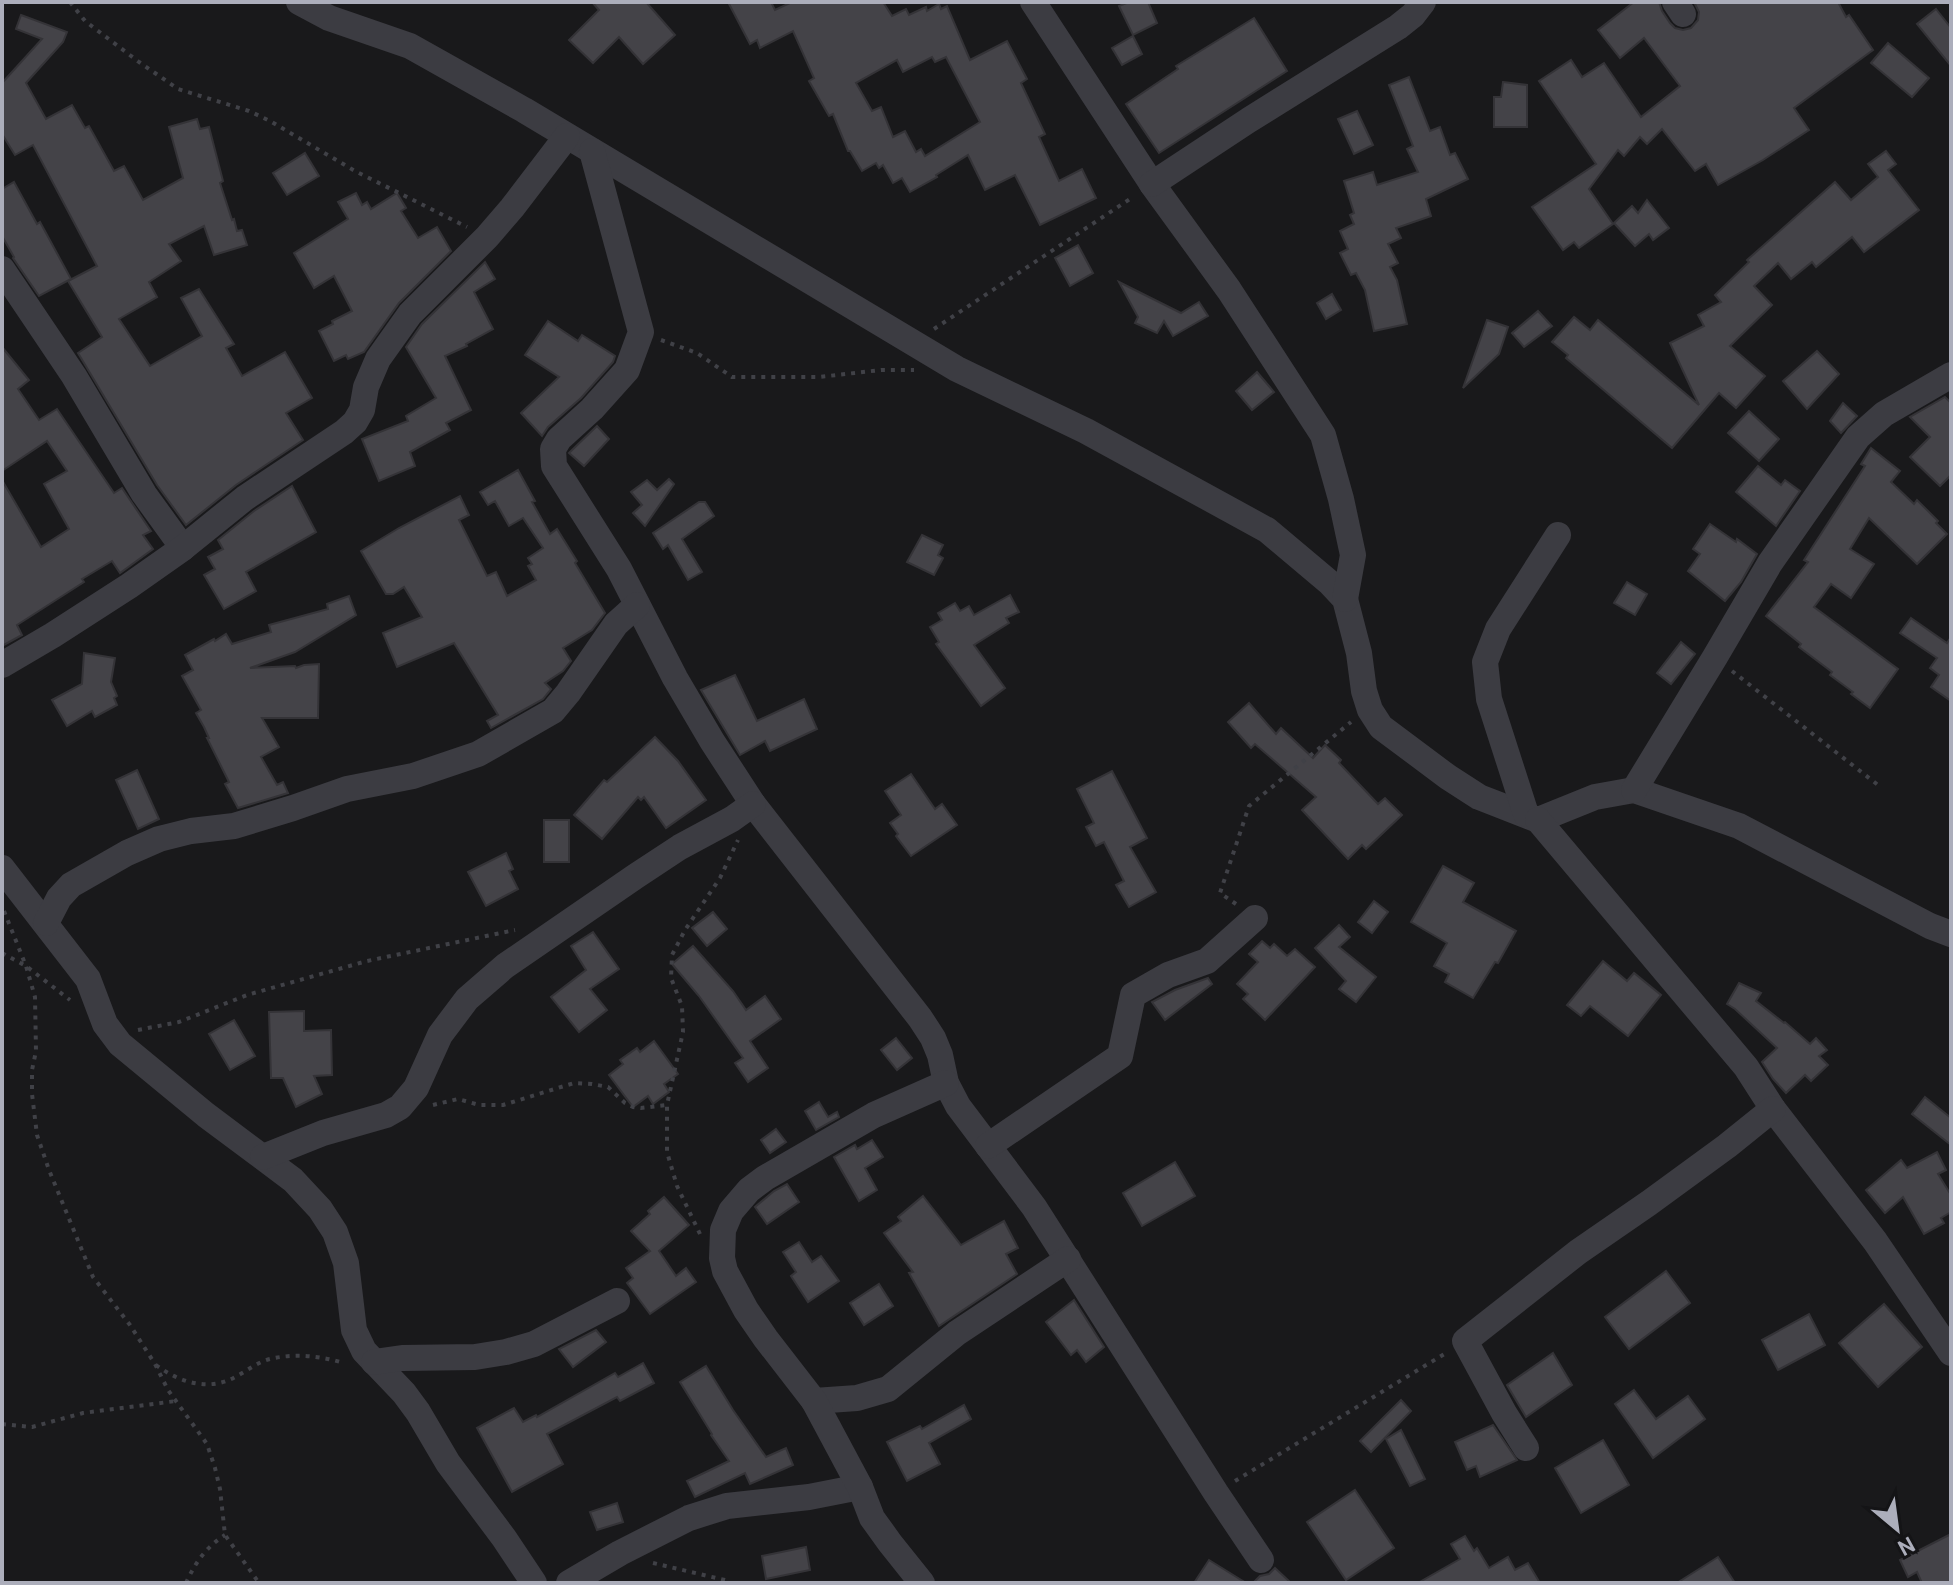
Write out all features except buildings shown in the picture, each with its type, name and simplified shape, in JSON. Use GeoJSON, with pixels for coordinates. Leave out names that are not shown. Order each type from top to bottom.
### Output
{"type":"FeatureCollection","features":[{"type":"Feature","properties":{"kind":"street"},"geometry":{"type":"LineString","coordinates":[[299,2],[329,18],[410,46],[957,369],[1086,431],[1267,530],[1345,599]]}},
{"type":"Feature","properties":{"kind":"street"},"geometry":{"type":"LineString","coordinates":[[1033,2],[1152,184],[1229,290],[1323,435],[1353,555],[1345,599],[1359,653],[1364,691],[1370,710],[1381,727],[1479,797],[1532,817],[1595,797],[1634,790],[1739,826],[1951,934]]}},
{"type":"Feature","properties":{"kind":"street"},"geometry":{"type":"LineString","coordinates":[[1152,184],[1398,27],[1423,2]]}},
{"type":"Feature","properties":{"kind":"street"},"geometry":{"type":"LineString","coordinates":[[2,665],[104,602],[183,548],[235,506],[355,422],[362,410],[366,387],[378,359],[410,314],[487,237],[567,136]]}},
{"type":"Feature","properties":{"kind":"street"},"geometry":{"type":"LineString","coordinates":[[592,151],[641,332],[627,370],[592,409],[559,439],[553,449],[554,466],[619,569],[675,678],[712,741],[743,812],[896,985],[920,1018],[936,1046],[946,1083],[958,1106],[1034,1207],[1261,1560]]}},
{"type":"Feature","properties":{"kind":"street"},"geometry":{"type":"LineString","coordinates":[[2,269],[74,376],[144,494],[183,548]]}},
{"type":"Feature","properties":{"kind":"street"},"geometry":{"type":"LineString","coordinates":[[1634,790],[1770,563],[1858,437],[1884,414],[1951,375]]}},
{"type":"Feature","properties":{"kind":"street"},"geometry":{"type":"LineString","coordinates":[[1558,535],[1498,629],[1485,662],[1489,699],[1532,817],[1746,1067],[1773,1109],[1875,1241],[1951,1353]]}},
{"type":"Feature","properties":{"kind":"street"},"geometry":{"type":"LineString","coordinates":[[46,923],[59,898],[71,885],[127,853],[159,839],[191,831],[234,826],[347,789],[413,776],[478,754],[553,711],[616,624],[637,605]]}},
{"type":"Feature","properties":{"kind":"street"},"geometry":{"type":"LineString","coordinates":[[263,1157],[323,1133],[386,1115],[400,1107],[416,1088],[440,1035],[467,999],[516,959],[636,876],[743,812]]}},
{"type":"Feature","properties":{"kind":"street"},"geometry":{"type":"LineString","coordinates":[[2,868],[88,979],[112,1035],[161,1079],[293,1180],[320,1209],[335,1232],[346,1263],[354,1330],[364,1351],[418,1412],[448,1463],[534,1583]]}},
{"type":"Feature","properties":{"kind":"street"},"geometry":{"type":"LineString","coordinates":[[988,1146],[1120,1056],[1133,995],[1168,975],[1207,961],[1255,918]]}},
{"type":"Feature","properties":{"kind":"street"},"geometry":{"type":"LineString","coordinates":[[922,1583],[872,1518],[860,1487],[814,1401],[766,1339],[730,1282],[722,1258],[723,1230],[731,1211],[749,1190],[765,1178],[874,1115],[946,1083]]}},
{"type":"Feature","properties":{"kind":"street"},"geometry":{"type":"LineString","coordinates":[[1526,1448],[1465,1341],[1578,1252],[1727,1146],[1773,1109]]}},
{"type":"Feature","properties":{"kind":"street"},"geometry":{"type":"LineString","coordinates":[[814,1401],[857,1398],[888,1389],[957,1333],[1068,1259]]}},
{"type":"Feature","properties":{"kind":"street"},"geometry":{"type":"LineString","coordinates":[[374,1362],[402,1358],[475,1357],[506,1352],[534,1344],[617,1301]]}},
{"type":"Feature","properties":{"kind":"street"},"geometry":{"type":"LineString","coordinates":[[569,1583],[689,1518],[727,1506],[809,1497],[860,1487]]}},
{"type":"Feature","properties":{"kind":"path"},"geometry":{"type":"LineString","coordinates":[[70,2],[85,21],[178,89],[249,111],[270,121],[355,171],[487,237]]}},
{"type":"Feature","properties":{"kind":"path"},"geometry":{"type":"LineString","coordinates":[[913,342],[1040,261],[1152,184]]}},
{"type":"Feature","properties":{"kind":"path"},"geometry":{"type":"LineString","coordinates":[[641,332],[697,353],[732,377],[819,377],[881,370],[957,369]]}},
{"type":"Feature","properties":{"kind":"path"},"geometry":{"type":"LineString","coordinates":[[1715,657],[1878,785]]}},
{"type":"Feature","properties":{"kind":"path"},"geometry":{"type":"LineString","coordinates":[[1255,918],[1220,893],[1249,806],[1343,727],[1370,710]]}},
{"type":"Feature","properties":{"kind":"path"},"geometry":{"type":"LineString","coordinates":[[703,1240],[670,1167],[667,1152],[667,1105],[683,1032],[682,1006],[671,978],[672,955],[738,843],[737,829],[743,812]]}},
{"type":"Feature","properties":{"kind":"path"},"geometry":{"type":"LineString","coordinates":[[2,906],[35,997],[32,1094],[37,1135],[49,1170],[93,1277],[130,1325],[176,1401],[207,1444],[215,1468],[225,1535],[259,1583]]}},
{"type":"Feature","properties":{"kind":"path"},"geometry":{"type":"LineString","coordinates":[[112,1035],[179,1022],[247,995],[367,961],[518,929]]}},
{"type":"Feature","properties":{"kind":"path"},"geometry":{"type":"LineString","coordinates":[[2,953],[26,966],[71,1001]]}},
{"type":"Feature","properties":{"kind":"path"},"geometry":{"type":"LineString","coordinates":[[400,1107],[415,1110],[458,1099],[479,1105],[503,1105],[574,1083],[608,1087],[633,1107],[667,1105]]}},
{"type":"Feature","properties":{"kind":"path"},"geometry":{"type":"LineString","coordinates":[[1216,1493],[1465,1341]]}},
{"type":"Feature","properties":{"kind":"path"},"geometry":{"type":"LineString","coordinates":[[155,1364],[169,1375],[199,1384],[235,1378],[272,1359],[310,1355],[349,1365],[374,1362]]}},
{"type":"Feature","properties":{"kind":"path"},"geometry":{"type":"LineString","coordinates":[[2,1424],[32,1427],[83,1413],[176,1401]]}},
{"type":"Feature","properties":{"kind":"path"},"geometry":{"type":"LineString","coordinates":[[186,1583],[203,1553],[225,1535]]}},
{"type":"Feature","properties":{"kind":"path"},"geometry":{"type":"LineString","coordinates":[[620,1553],[729,1581]]}}]}
